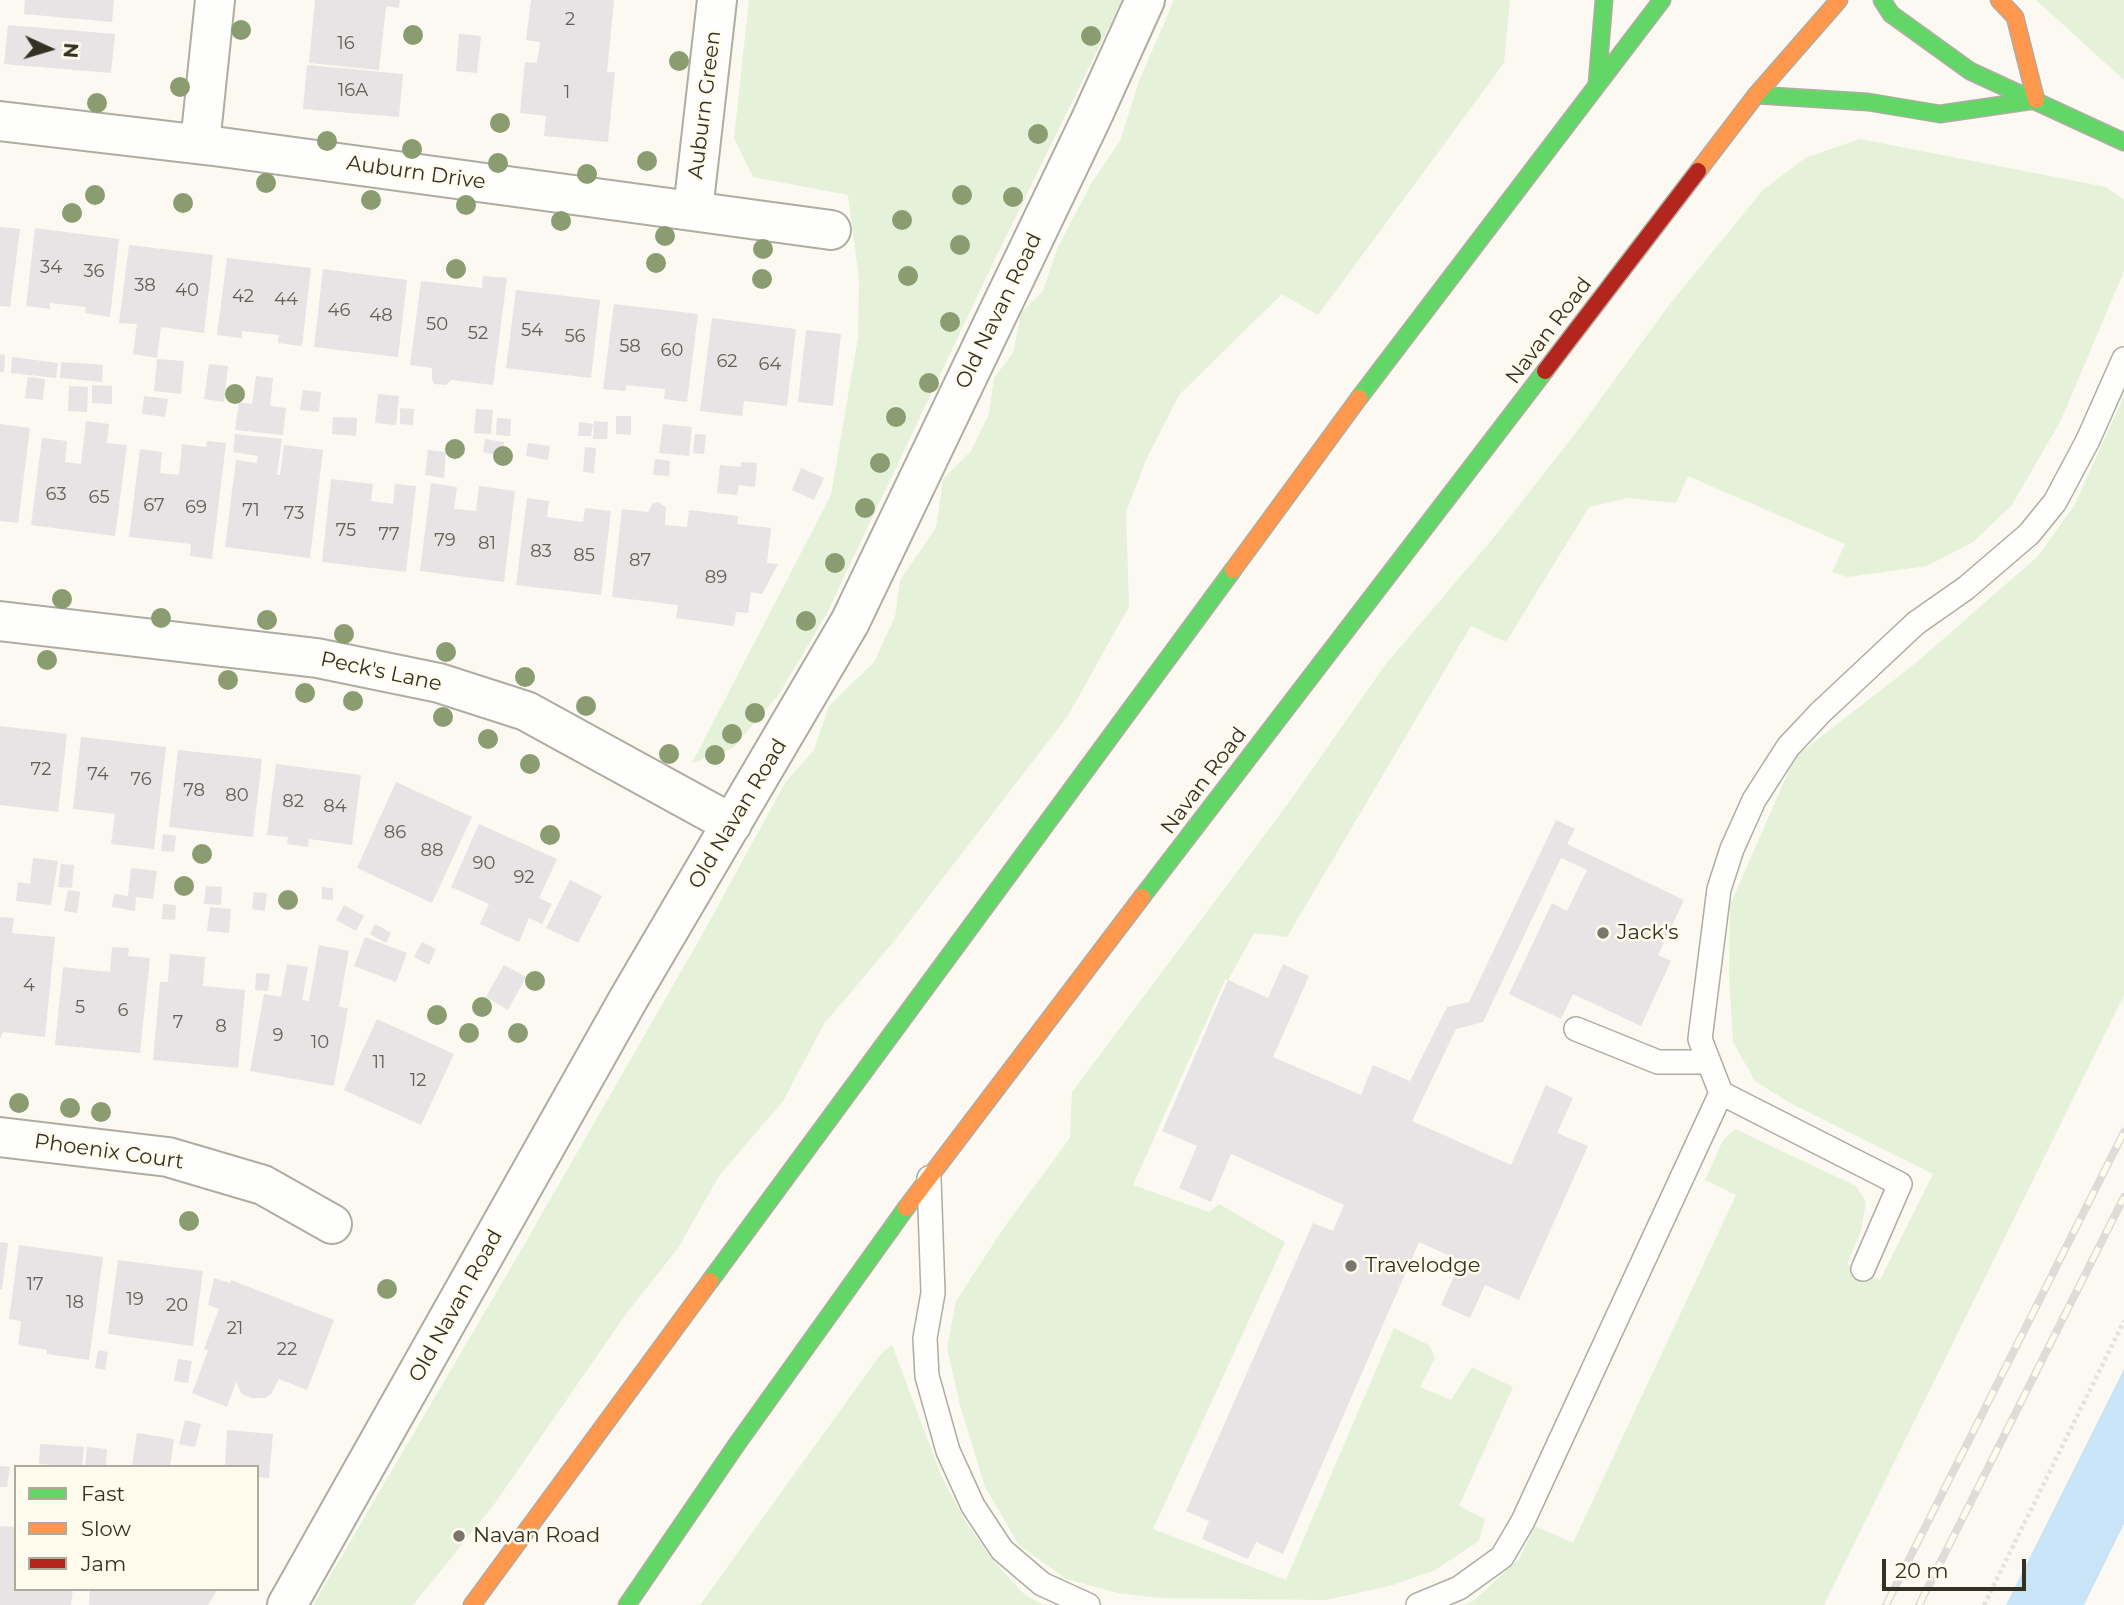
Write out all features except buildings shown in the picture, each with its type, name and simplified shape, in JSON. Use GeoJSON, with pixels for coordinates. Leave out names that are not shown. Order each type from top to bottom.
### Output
{"type":"FeatureCollection","features":[{"type":"Feature","properties":{"kind":"main road"},"geometry":{"type":"LineString","coordinates":[[1597,84],[1604,0]]}},
{"type":"Feature","properties":{"kind":"main road"},"geometry":{"type":"LineString","coordinates":[[472,1605],[1374,378],[1662,0]]}},
{"type":"Feature","properties":{"kind":"main road","name":"Navan Road"},"geometry":{"type":"LineString","coordinates":[[627,1605],[737,1444],[929,1175],[1756,95],[1839,0]]}},
{"type":"Feature","properties":{"kind":"main road"},"geometry":{"type":"LineString","coordinates":[[1882,0],[1891,14],[1970,71],[2124,142]]}},
{"type":"Feature","properties":{"kind":"main road"},"geometry":{"type":"LineString","coordinates":[[1999,0],[2015,17],[2036,100]]}},
{"type":"Feature","properties":{"kind":"main road"},"geometry":{"type":"LineString","coordinates":[[1756,95],[1868,102],[1940,114],[2036,100]]}},
{"type":"Feature","properties":{"kind":"street"},"geometry":{"type":"LineString","coordinates":[[200,144],[215,0]]}},
{"type":"Feature","properties":{"kind":"street","name":"Auburn Green"},"geometry":{"type":"LineString","coordinates":[[693,210],[717,0]]}},
{"type":"Feature","properties":{"kind":"street","name":"Old Navan Road"},"geometry":{"type":"LineString","coordinates":[[287,1605],[629,998],[850,622],[1092,117],[1145,0]]}},
{"type":"Feature","properties":{"kind":"street","name":"Auburn Drive"},"geometry":{"type":"LineString","coordinates":[[0,121],[200,144],[831,230]]}},
{"type":"Feature","properties":{"kind":"street","name":"Peck's Lane"},"geometry":{"type":"LineString","coordinates":[[0,621],[323,659],[439,683],[526,711],[732,824]]}},
{"type":"Feature","properties":{"kind":"street","name":"Phoenix Court"},"geometry":{"type":"LineString","coordinates":[[0,1137],[168,1157],[263,1185],[332,1224]]}},
{"type":"Feature","properties":{"kind":"lane"},"geometry":{"type":"LineString","coordinates":[[1863,1269],[1900,1184],[1721,1093],[1700,1039],[1720,889],[1732,849],[1754,800],[1788,747],[1821,712],[1916,624],[1966,588],[2029,534],[2055,502],[2088,440],[2124,359]]}},
{"type":"Feature","properties":{"kind":"lane"},"geometry":{"type":"LineString","coordinates":[[1576,1030],[1658,1062],[1709,1062]]}},
{"type":"Feature","properties":{"kind":"lane"},"geometry":{"type":"LineString","coordinates":[[1418,1605],[1459,1588],[1502,1556],[1523,1521],[1721,1093]]}},
{"type":"Feature","properties":{"kind":"lane"},"geometry":{"type":"LineString","coordinates":[[929,1175],[933,1293],[925,1338],[927,1376],[948,1451],[973,1506],[1002,1550],[1042,1584],[1088,1605]]}},
{"type":"Feature","properties":{"kind":"path"},"geometry":{"type":"LineString","coordinates":[[1984,1605],[2124,1321]]}},
{"type":"Feature","properties":{"kind":"green space"},"geometry":{"type":"Polygon","coordinates":[[[749,0],[1122,0],[995,259],[826,615],[779,694],[733,748],[692,763],[831,495],[858,338],[859,279],[848,195],[753,177],[734,138],[749,0]]]}},
{"type":"Feature","properties":{"kind":"green space"},"geometry":{"type":"Polygon","coordinates":[[[1174,0],[1510,0],[1504,63],[1318,315],[1282,294],[1179,395],[1146,460],[1126,512],[1129,607],[1067,717],[895,940],[824,1024],[783,1101],[719,1176],[678,1248],[626,1314],[493,1506],[413,1605],[313,1605],[520,1252],[702,935],[785,783],[814,750],[829,706],[874,662],[895,617],[900,580],[936,528],[943,479],[971,451],[989,414],[994,378],[1013,353],[1021,313],[1043,291],[1057,249],[1092,182],[1120,141],[1139,81],[1174,0]]]}},
{"type":"Feature","properties":{"kind":"green space"},"geometry":{"type":"Polygon","coordinates":[[[2036,0],[2124,0],[2124,80],[2036,0]]]}},
{"type":"Feature","properties":{"kind":"green space"},"geometry":{"type":"Polygon","coordinates":[[[1860,139],[2106,187],[2124,200],[2124,271],[2061,420],[2012,505],[1973,542],[1927,566],[1847,577],[1832,572],[1845,544],[1688,476],[1676,503],[1628,498],[1589,507],[1506,642],[1471,626],[1287,937],[1254,933],[1228,980],[1225,980],[1133,1185],[1209,1212],[1219,1204],[1285,1242],[1153,1529],[1286,1580],[1394,1328],[1429,1345],[1435,1358],[1420,1387],[1451,1400],[1472,1367],[1513,1387],[1459,1506],[1485,1519],[1479,1541],[1435,1570],[1393,1585],[1326,1600],[1160,1598],[1118,1593],[1066,1579],[1019,1545],[985,1487],[960,1405],[947,1348],[956,1301],[1005,1226],[1070,1138],[1072,1092],[1287,805],[1385,665],[1495,536],[1578,430],[1669,305],[1763,190],[1805,158],[1860,139]]]}},
{"type":"Feature","properties":{"kind":"green space"},"geometry":{"type":"Polygon","coordinates":[[[2124,396],[2124,995],[1824,1605],[1462,1605],[1473,1601],[1519,1559],[1535,1526],[1573,1543],[1736,1195],[1705,1180],[1723,1140],[1735,1129],[1856,1186],[1866,1202],[1861,1231],[1847,1264],[1880,1280],[1933,1174],[1792,1104],[1755,1081],[1733,1042],[1729,974],[1730,905],[1795,757],[1917,662],[2038,556],[2074,506],[2124,396]]]}},
{"type":"Feature","properties":{"kind":"green space"},"geometry":{"type":"Polygon","coordinates":[[[892,1345],[941,1475],[964,1519],[991,1558],[1025,1595],[1044,1605],[700,1605],[881,1354],[892,1345]]]}},
{"type":"Feature","properties":{"kind":"water"},"geometry":{"type":"Polygon","coordinates":[[[2124,1369],[2124,1524],[2084,1605],[2006,1605],[2124,1369]]]}},
{"type":"Feature","properties":{"kind":"railway"},"geometry":{"type":"LineString","coordinates":[[1886,1605],[2124,1132]]}},
{"type":"Feature","properties":{"kind":"railway"},"geometry":{"type":"LineString","coordinates":[[1919,1605],[2124,1197]]}},
{"type":"Feature","properties":{"kind":"traffic: fast"},"geometry":{"type":"LineString","coordinates":[[1597,84],[1604,0]]}},
{"type":"Feature","properties":{"kind":"traffic: fast"},"geometry":{"type":"LineString","coordinates":[[1359,398],[1662,0]]}},
{"type":"Feature","properties":{"kind":"traffic: fast"},"geometry":{"type":"LineString","coordinates":[[1882,0],[1891,14],[1970,71],[2124,142]]}},
{"type":"Feature","properties":{"kind":"traffic: fast"},"geometry":{"type":"LineString","coordinates":[[1756,95],[1868,102],[1940,114],[2036,100]]}},
{"type":"Feature","properties":{"kind":"traffic: fast"},"geometry":{"type":"LineString","coordinates":[[1142,897],[1545,371]]}},
{"type":"Feature","properties":{"kind":"traffic: fast"},"geometry":{"type":"LineString","coordinates":[[710,1281],[1233,570]]}},
{"type":"Feature","properties":{"kind":"traffic: fast"},"geometry":{"type":"LineString","coordinates":[[627,1605],[737,1444],[906,1208]]}},
{"type":"Feature","properties":{"kind":"traffic: slow"},"geometry":{"type":"LineString","coordinates":[[1698,171],[1756,95],[1839,0]]}},
{"type":"Feature","properties":{"kind":"traffic: slow"},"geometry":{"type":"LineString","coordinates":[[1999,0],[2015,17],[2036,100]]}},
{"type":"Feature","properties":{"kind":"traffic: slow"},"geometry":{"type":"LineString","coordinates":[[1233,570],[1359,398]]}},
{"type":"Feature","properties":{"kind":"traffic: slow"},"geometry":{"type":"LineString","coordinates":[[906,1208],[1142,897]]}},
{"type":"Feature","properties":{"kind":"traffic: slow"},"geometry":{"type":"LineString","coordinates":[[472,1605],[710,1281]]}},
{"type":"Feature","properties":{"kind":"traffic: jam"},"geometry":{"type":"LineString","coordinates":[[1545,371],[1698,171]]}},
{"type":"Feature","properties":{"kind":"place","name":"Jack's"},"geometry":{"type":"Point","coordinates":[1603,933]}},
{"type":"Feature","properties":{"kind":"place","name":"Travelodge"},"geometry":{"type":"Point","coordinates":[1351,1266]}},
{"type":"Feature","properties":{"kind":"place","name":"Navan Road"},"geometry":{"type":"Point","coordinates":[459,1536]}}]}
